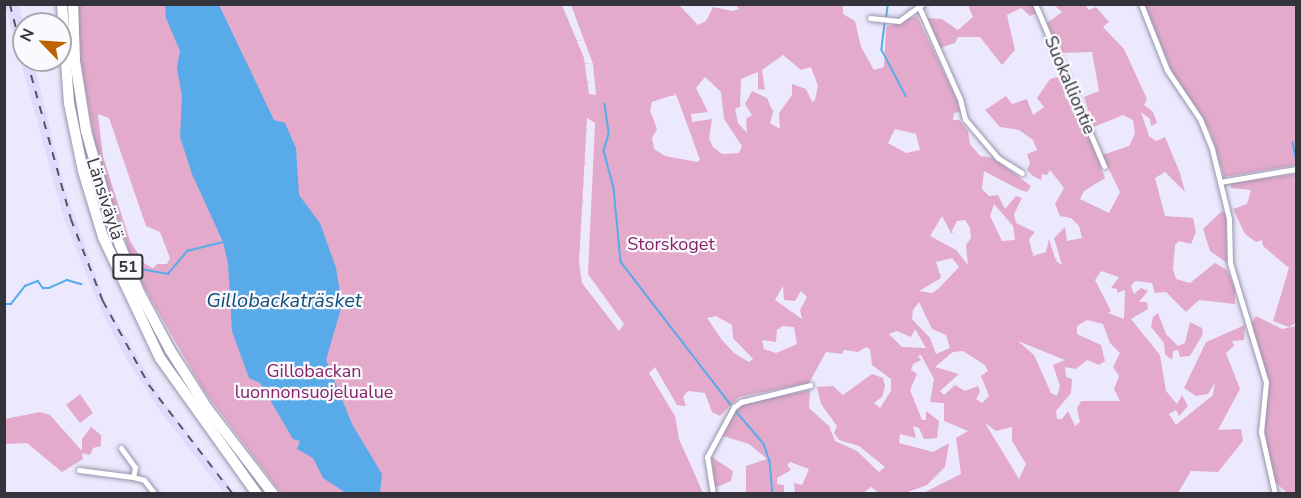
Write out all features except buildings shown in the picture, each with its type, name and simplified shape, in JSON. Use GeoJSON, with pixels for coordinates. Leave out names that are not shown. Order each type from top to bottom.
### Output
{"type":"FeatureCollection","features":[{"type":"Feature","properties":{"kind":"highway","name":"Länsiväylä"},"geometry":{"type":"LineString","coordinates":[[62,4],[69,103],[83,171],[103,237],[160,358],[257,494]]}},
{"type":"Feature","properties":{"kind":"highway","name":"Länsiväylä"},"geometry":{"type":"LineString","coordinates":[[73,4],[75,61],[86,131],[114,233],[139,292],[170,350],[207,408],[273,494]]}},
{"type":"Feature","properties":{"kind":"street","name":"Suokalliontie"},"geometry":{"type":"LineString","coordinates":[[1035,4],[1104,166]]}},
{"type":"Feature","properties":{"kind":"street"},"geometry":{"type":"LineString","coordinates":[[1142,4],[1167,70],[1207,134],[1221,182],[1229,219],[1230,263],[1266,382],[1261,432],[1275,494]]}},
{"type":"Feature","properties":{"kind":"street"},"geometry":{"type":"LineString","coordinates":[[870,18],[899,21],[920,6],[960,99],[965,120],[998,158],[1022,173]]}},
{"type":"Feature","properties":{"kind":"street"},"geometry":{"type":"LineString","coordinates":[[1221,182],[1296,169]]}},
{"type":"Feature","properties":{"kind":"street"},"geometry":{"type":"LineString","coordinates":[[713,494],[707,457],[734,407],[741,402],[810,385]]}},
{"type":"Feature","properties":{"kind":"street"},"geometry":{"type":"LineString","coordinates":[[121,448],[135,466],[133,477]]}},
{"type":"Feature","properties":{"kind":"street"},"geometry":{"type":"LineString","coordinates":[[83,469],[144,480],[155,494]]}},
{"type":"Feature","properties":{"kind":"shaded area"},"geometry":{"type":"Polygon","coordinates":[[[5,5],[19,5],[21,12],[12,12],[12,30],[5,5]]]}},
{"type":"Feature","properties":{"kind":"shaded area"},"geometry":{"type":"Polygon","coordinates":[[[23,72],[36,72],[66,192],[105,301],[164,402],[235,493],[224,493],[162,414],[127,360],[99,306],[64,219],[23,72]]]}},
{"type":"Feature","properties":{"kind":"green space"},"geometry":{"type":"Polygon","coordinates":[[[78,5],[562,5],[584,58],[589,94],[596,95],[593,64],[571,5],[679,5],[698,25],[706,21],[713,7],[733,11],[739,9],[736,5],[843,5],[843,14],[855,21],[861,47],[874,70],[884,67],[886,27],[917,16],[957,100],[960,112],[954,113],[953,120],[959,120],[968,131],[970,144],[980,156],[993,158],[1031,186],[1027,192],[1020,190],[984,171],[982,189],[989,196],[998,195],[1005,209],[1016,196],[1022,198],[1014,214],[1016,223],[1035,232],[1029,239],[1033,256],[1046,252],[1049,239],[1056,261],[1062,265],[1054,238],[1065,227],[1067,241],[1082,238],[1079,226],[1071,218],[1060,216],[1055,204],[1064,188],[1050,170],[1047,175],[1042,174],[1041,180],[1033,176],[1027,170],[1030,163],[1027,154],[1037,150],[1033,140],[1019,130],[1000,127],[985,110],[1006,96],[1012,104],[1027,99],[1033,115],[1044,107],[1037,98],[1050,79],[1061,76],[1065,97],[1083,120],[1105,178],[1084,191],[1080,199],[1109,213],[1120,192],[1102,155],[1129,146],[1135,134],[1133,120],[1123,115],[1094,127],[1084,97],[1099,91],[1092,52],[1060,53],[1047,23],[1062,12],[1054,5],[1085,5],[1089,10],[1096,7],[1109,22],[1103,27],[1124,49],[1147,99],[1144,105],[1153,112],[1157,123],[1151,126],[1150,119],[1141,112],[1149,136],[1156,141],[1165,137],[1180,173],[1185,192],[1165,172],[1155,178],[1165,216],[1193,218],[1196,232],[1191,244],[1179,241],[1175,245],[1173,269],[1176,279],[1190,283],[1215,263],[1227,270],[1235,289],[1235,304],[1199,300],[1186,312],[1166,292],[1155,293],[1152,283],[1135,281],[1131,286],[1134,294],[1141,288],[1148,291],[1139,302],[1147,302],[1148,309],[1131,319],[1160,355],[1166,391],[1177,404],[1182,395],[1188,406],[1179,416],[1176,410],[1169,414],[1176,425],[1213,395],[1215,383],[1208,394],[1196,396],[1184,388],[1206,342],[1245,325],[1244,340],[1232,341],[1234,346],[1226,353],[1240,389],[1218,430],[1241,429],[1243,441],[1218,472],[1191,471],[1178,493],[923,493],[961,474],[956,438],[968,431],[944,421],[944,403],[930,402],[934,379],[921,355],[918,356],[921,360],[913,364],[911,370],[917,374],[910,390],[922,420],[926,420],[926,411],[939,421],[937,438],[924,439],[919,428],[913,426],[916,438],[900,434],[899,443],[933,452],[949,443],[945,467],[927,485],[905,493],[879,493],[871,487],[863,493],[795,493],[794,483],[802,485],[809,469],[790,462],[787,465],[791,470],[777,478],[777,484],[784,485],[784,493],[746,493],[746,466],[767,459],[749,444],[720,435],[731,417],[743,404],[810,390],[809,408],[829,426],[835,441],[857,451],[879,472],[885,467],[859,446],[839,440],[834,433],[837,426],[821,404],[817,387],[833,386],[843,395],[872,374],[883,378],[885,386],[882,397],[874,403],[880,408],[891,391],[891,379],[872,365],[870,349],[866,347],[858,352],[844,350],[842,354],[826,352],[809,383],[739,397],[720,416],[712,412],[705,393],[688,391],[683,397],[686,406],[677,405],[655,367],[649,373],[675,416],[679,439],[703,493],[281,493],[204,391],[138,277],[98,161],[80,60],[78,5]],[[783,55],[762,70],[765,90],[758,89],[758,72],[741,79],[740,107],[735,109],[738,123],[747,133],[746,119],[752,115],[745,104],[752,91],[767,98],[773,112],[770,123],[780,129],[779,113],[792,95],[792,84],[806,89],[812,102],[815,100],[818,86],[811,67],[801,70],[783,55]],[[705,77],[696,88],[708,112],[691,114],[692,122],[712,119],[709,139],[713,147],[722,154],[739,153],[742,146],[724,119],[721,92],[705,77]],[[676,94],[652,102],[650,110],[657,129],[652,138],[654,149],[665,156],[697,162],[700,160],[676,94]],[[98,114],[103,157],[130,241],[145,264],[153,268],[157,264],[167,264],[170,258],[160,232],[146,226],[109,118],[98,114]],[[587,118],[579,262],[582,283],[619,331],[624,324],[588,274],[595,123],[587,118]],[[895,129],[888,143],[906,153],[920,150],[916,134],[895,129]],[[994,204],[990,216],[1002,241],[1015,240],[1013,226],[994,204]],[[942,216],[930,236],[956,250],[968,265],[966,245],[971,238],[970,228],[965,220],[957,221],[951,233],[942,216]],[[952,258],[936,262],[941,278],[919,291],[932,293],[959,267],[952,258]],[[1101,271],[1095,280],[1111,311],[1108,313],[1124,319],[1125,290],[1117,293],[1117,289],[1111,288],[1119,277],[1101,271]],[[783,286],[775,300],[802,319],[800,310],[807,297],[801,291],[795,301],[784,300],[783,286]],[[919,302],[913,310],[912,319],[930,338],[936,354],[950,348],[946,335],[932,329],[919,302]],[[716,316],[707,318],[734,353],[749,362],[753,359],[733,338],[732,325],[716,316]],[[1087,320],[1077,326],[1077,334],[1101,345],[1105,361],[1099,365],[1087,360],[1076,369],[1065,367],[1066,377],[1072,379],[1071,393],[1056,411],[1057,419],[1062,419],[1068,411],[1075,426],[1080,422],[1077,408],[1081,401],[1120,401],[1114,389],[1119,376],[1113,367],[1120,353],[1110,343],[1103,324],[1087,320]],[[783,326],[777,329],[776,342],[762,340],[764,349],[776,353],[797,344],[794,327],[783,326]],[[915,329],[911,337],[897,331],[889,334],[902,347],[926,348],[915,329]],[[1018,341],[1034,355],[1051,393],[1057,396],[1060,386],[1053,365],[1065,360],[1018,341]],[[963,351],[953,352],[935,367],[959,374],[940,391],[944,395],[955,385],[965,391],[978,386],[980,392],[976,399],[982,403],[989,396],[981,376],[988,371],[985,365],[963,351]],[[985,423],[1019,479],[1026,464],[1012,441],[1012,427],[996,431],[985,423]]]}},
{"type":"Feature","properties":{"kind":"green space"},"geometry":{"type":"Polygon","coordinates":[[[968,5],[1033,5],[1037,13],[1030,16],[1021,8],[1007,15],[1015,50],[1002,65],[980,37],[958,37],[955,43],[940,48],[927,18],[942,19],[958,30],[973,17],[968,5]]]}},
{"type":"Feature","properties":{"kind":"green space"},"geometry":{"type":"Polygon","coordinates":[[[1144,5],[1296,5],[1296,165],[1224,177],[1210,131],[1174,76],[1144,5]]]}},
{"type":"Feature","properties":{"kind":"green space"},"geometry":{"type":"Polygon","coordinates":[[[1296,174],[1296,323],[1289,327],[1273,321],[1289,268],[1263,246],[1262,240],[1256,242],[1245,234],[1233,209],[1247,204],[1251,190],[1231,188],[1230,183],[1296,174]]]}},
{"type":"Feature","properties":{"kind":"green space"},"geometry":{"type":"Polygon","coordinates":[[[1222,211],[1226,214],[1227,263],[1210,251],[1203,229],[1222,211]]]}},
{"type":"Feature","properties":{"kind":"green space"},"geometry":{"type":"Polygon","coordinates":[[[1158,313],[1166,334],[1178,346],[1185,343],[1190,322],[1202,328],[1203,334],[1190,356],[1180,357],[1178,350],[1173,351],[1172,360],[1165,354],[1164,343],[1151,327],[1153,317],[1158,313]]]}},
{"type":"Feature","properties":{"kind":"green space"},"geometry":{"type":"Polygon","coordinates":[[[1256,316],[1282,329],[1296,326],[1296,493],[1287,493],[1273,480],[1269,466],[1264,419],[1267,381],[1250,326],[1256,316]]]}},
{"type":"Feature","properties":{"kind":"green space"},"geometry":{"type":"Polygon","coordinates":[[[80,394],[93,413],[80,423],[66,405],[80,394]]]}},
{"type":"Feature","properties":{"kind":"green space"},"geometry":{"type":"Polygon","coordinates":[[[40,412],[50,415],[82,451],[82,439],[91,427],[101,435],[101,446],[93,448],[90,455],[82,453],[83,459],[62,472],[27,443],[5,444],[5,419],[40,412]]]}},
{"type":"Feature","properties":{"kind":"green space"},"geometry":{"type":"Polygon","coordinates":[[[712,457],[733,471],[731,481],[714,488],[712,457]]]}},
{"type":"Feature","properties":{"kind":"water","name":"Gillobackaträsket"},"geometry":{"type":"Polygon","coordinates":[[[165,5],[219,5],[274,120],[285,123],[296,148],[299,195],[320,223],[336,268],[342,305],[326,360],[352,424],[382,474],[380,493],[346,493],[323,478],[313,458],[297,449],[300,441],[293,439],[260,383],[249,378],[232,331],[228,263],[223,242],[192,174],[180,137],[182,97],[177,68],[180,51],[166,18],[165,5]]]}},
{"type":"Feature","properties":{"kind":"waterway"},"geometry":{"type":"LineString","coordinates":[[886,18],[888,4]]}},
{"type":"Feature","properties":{"kind":"waterway"},"geometry":{"type":"LineString","coordinates":[[885,24],[882,50],[906,96]]}},
{"type":"Feature","properties":{"kind":"waterway"},"geometry":{"type":"LineString","coordinates":[[605,104],[609,134],[604,151],[614,188],[621,262],[731,405]]}},
{"type":"Feature","properties":{"kind":"waterway"},"geometry":{"type":"LineString","coordinates":[[1293,142],[1296,158]]}},
{"type":"Feature","properties":{"kind":"waterway"},"geometry":{"type":"LineString","coordinates":[[135,268],[168,274],[187,251],[223,242]]}},
{"type":"Feature","properties":{"kind":"waterway"},"geometry":{"type":"LineString","coordinates":[[4,304],[11,304],[25,286],[38,281],[43,288],[49,288],[67,280],[81,284]]}},
{"type":"Feature","properties":{"kind":"waterway"},"geometry":{"type":"LineString","coordinates":[[735,410],[764,444],[770,461],[773,494]]}},
{"type":"Feature","properties":{"kind":"railway"},"geometry":{"type":"LineString","coordinates":[[10,4],[12,12]]}},
{"type":"Feature","properties":{"kind":"railway"},"geometry":{"type":"LineString","coordinates":[[30,72],[71,219],[103,301],[149,385],[233,494]]}},
{"type":"Feature","properties":{"kind":"park label","name":"Storskoget"},"geometry":{"type":"Point","coordinates":[671,244]}},
{"type":"Feature","properties":{"kind":"park label","name":"Gillobackan luonnonsuojelualue"},"geometry":{"type":"Point","coordinates":[314,382]}}]}
